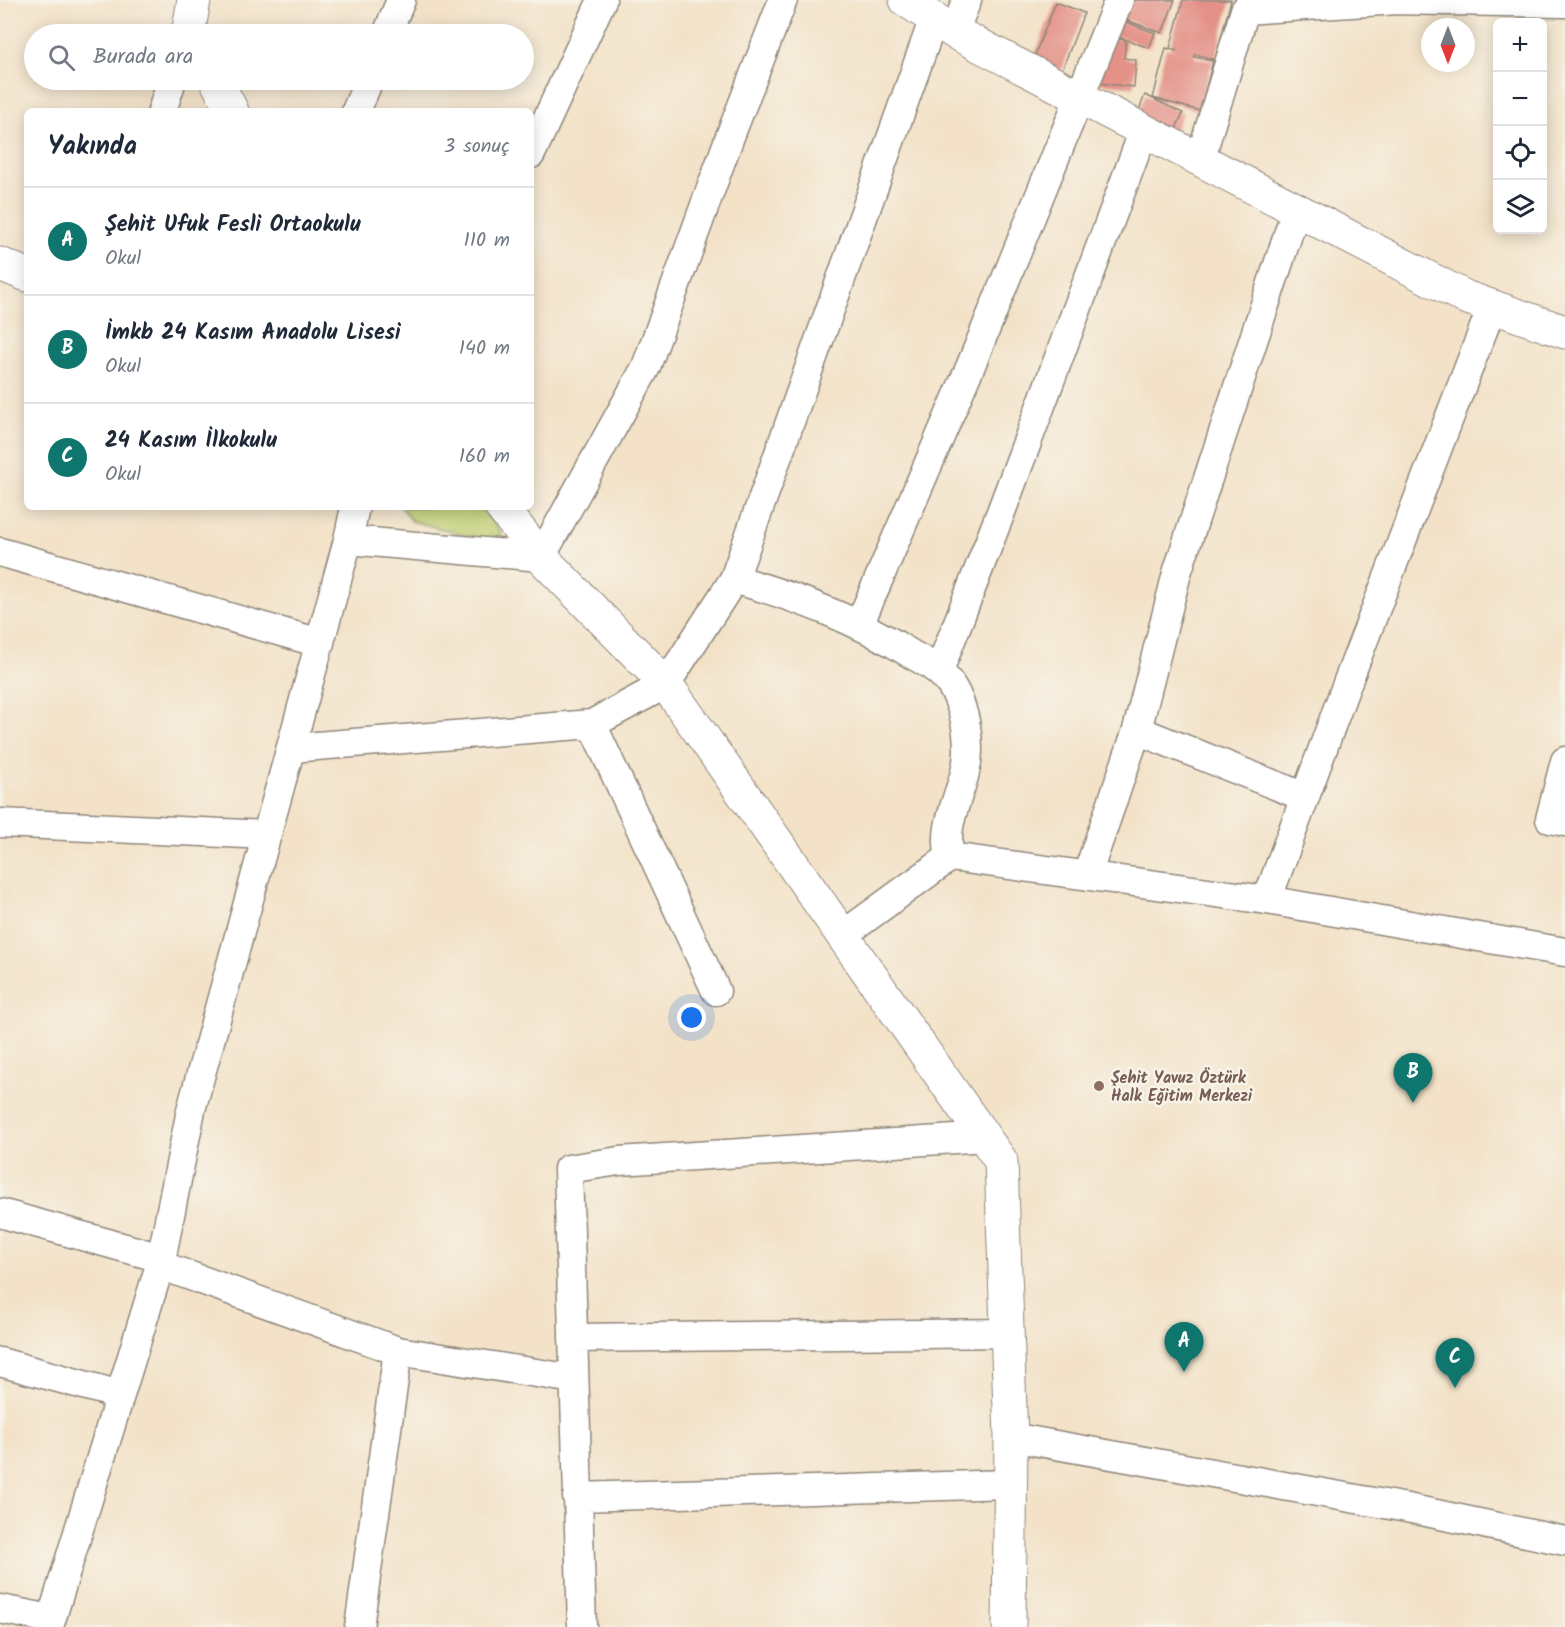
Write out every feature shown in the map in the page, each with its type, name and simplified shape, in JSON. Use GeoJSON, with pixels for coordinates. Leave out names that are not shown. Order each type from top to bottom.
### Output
{"type":"FeatureCollection","features":[{"type":"Feature","properties":{"kind":"main road"},"geometry":{"type":"LineString","coordinates":[[906,0],[944,25],[1465,297],[1565,332]]}},
{"type":"Feature","properties":{"kind":"main road"},"geometry":{"type":"LineString","coordinates":[[221,90],[230,108]]}},
{"type":"Feature","properties":{"kind":"main road"},"geometry":{"type":"LineString","coordinates":[[0,264],[24,273]]}},
{"type":"Feature","properties":{"kind":"main road"},"geometry":{"type":"LineString","coordinates":[[503,510],[541,557],[666,684],[1001,1161],[1011,1437],[1009,1627]]}},
{"type":"Feature","properties":{"kind":"street"},"geometry":{"type":"LineString","coordinates":[[391,24],[401,0]]}},
{"type":"Feature","properties":{"kind":"street"},"geometry":{"type":"LineString","coordinates":[[534,147],[602,0]]}},
{"type":"Feature","properties":{"kind":"street"},"geometry":{"type":"LineString","coordinates":[[348,540],[541,557],[646,367],[729,139],[783,0]]}},
{"type":"Feature","properties":{"kind":"street"},"geometry":{"type":"LineString","coordinates":[[291,748],[592,724],[666,684],[734,579],[944,25],[968,0]]}},
{"type":"Feature","properties":{"kind":"street"},"geometry":{"type":"LineString","coordinates":[[859,625],[971,365],[1119,0]]}},
{"type":"Feature","properties":{"kind":"street"},"geometry":{"type":"LineString","coordinates":[[1387,0],[1565,3]]}},
{"type":"Feature","properties":{"kind":"street"},"geometry":{"type":"LineString","coordinates":[[1200,160],[1242,5],[1398,0]]}},
{"type":"Feature","properties":{"kind":"street"},"geometry":{"type":"LineString","coordinates":[[163,108],[169,90]]}},
{"type":"Feature","properties":{"kind":"street"},"geometry":{"type":"LineString","coordinates":[[357,108],[365,90]]}},
{"type":"Feature","properties":{"kind":"street"},"geometry":{"type":"LineString","coordinates":[[939,671],[1144,130]]}},
{"type":"Feature","properties":{"kind":"street"},"geometry":{"type":"LineString","coordinates":[[1087,875],[1137,730],[1177,573],[1296,210]]}},
{"type":"Feature","properties":{"kind":"street"},"geometry":{"type":"LineString","coordinates":[[1268,900],[1492,307]]}},
{"type":"Feature","properties":{"kind":"street"},"geometry":{"type":"LineString","coordinates":[[0,1609],[50,1623],[161,1262],[191,1110],[354,510]]}},
{"type":"Feature","properties":{"kind":"street"},"geometry":{"type":"LineString","coordinates":[[0,552],[320,643]]}},
{"type":"Feature","properties":{"kind":"street"},"geometry":{"type":"LineString","coordinates":[[734,579],[777,591],[859,625],[900,646],[939,671],[957,699],[967,733],[967,769],[948,831],[947,845],[950,857]]}},
{"type":"Feature","properties":{"kind":"street"},"geometry":{"type":"LineString","coordinates":[[592,724],[716,991]]}},
{"type":"Feature","properties":{"kind":"street"},"geometry":{"type":"LineString","coordinates":[[1137,730],[1305,797]]}},
{"type":"Feature","properties":{"kind":"street"},"geometry":{"type":"LineString","coordinates":[[1565,761],[1550,819],[1565,822]]}},
{"type":"Feature","properties":{"kind":"street"},"geometry":{"type":"LineString","coordinates":[[0,824],[267,835]]}},
{"type":"Feature","properties":{"kind":"street"},"geometry":{"type":"LineString","coordinates":[[843,935],[950,857],[1268,900],[1565,952]]}},
{"type":"Feature","properties":{"kind":"street"},"geometry":{"type":"LineString","coordinates":[[582,1627],[568,1169],[619,1161],[986,1137]]}},
{"type":"Feature","properties":{"kind":"street"},"geometry":{"type":"LineString","coordinates":[[0,1213],[161,1262],[398,1351],[574,1379]]}},
{"type":"Feature","properties":{"kind":"street"},"geometry":{"type":"LineString","coordinates":[[573,1338],[1007,1333]]}},
{"type":"Feature","properties":{"kind":"street"},"geometry":{"type":"LineString","coordinates":[[359,1627],[398,1351]]}},
{"type":"Feature","properties":{"kind":"street"},"geometry":{"type":"LineString","coordinates":[[0,1362],[120,1395]]}},
{"type":"Feature","properties":{"kind":"street"},"geometry":{"type":"LineString","coordinates":[[1011,1437],[1407,1508],[1565,1541]]}},
{"type":"Feature","properties":{"kind":"street"},"geometry":{"type":"LineString","coordinates":[[578,1497],[1010,1484]]}},
{"type":"Feature","properties":{"kind":"green space"},"geometry":{"type":"Polygon","coordinates":[[[403,510],[484,510],[502,535],[496,543],[412,521],[403,510]]]}},
{"type":"Feature","properties":{"kind":"building"},"geometry":{"type":"Polygon","coordinates":[[[1128,0],[1175,0],[1162,33],[1121,18],[1128,0]]]}},
{"type":"Feature","properties":{"kind":"building"},"geometry":{"type":"Polygon","coordinates":[[[1183,0],[1231,0],[1215,60],[1195,54],[1194,57],[1213,61],[1200,111],[1153,98],[1166,48],[1177,51],[1170,48],[1183,0]]]}},
{"type":"Feature","properties":{"kind":"building"},"geometry":{"type":"Polygon","coordinates":[[[1056,2],[1084,13],[1062,70],[1033,59],[1056,2]]]}},
{"type":"Feature","properties":{"kind":"building"},"geometry":{"type":"Polygon","coordinates":[[[1119,19],[1155,33],[1149,48],[1114,35],[1119,19]]]}},
{"type":"Feature","properties":{"kind":"building"},"geometry":{"type":"Polygon","coordinates":[[[1103,37],[1126,40],[1124,58],[1136,60],[1134,87],[1097,83],[1103,37]]]}},
{"type":"Feature","properties":{"kind":"building"},"geometry":{"type":"Polygon","coordinates":[[[1145,95],[1183,113],[1172,137],[1135,120],[1145,95]]]}},
{"type":"Feature","properties":{"kind":"place","name":"Şehit Yavuz Öztürk Halk Eğitim Merkezi"},"geometry":{"type":"Point","coordinates":[1099,1086]}},
{"type":"Feature","properties":{"kind":"place","name":"İmkb 24 Kasım Anadolu Lisesi"},"geometry":{"type":"Point","coordinates":[1413,1103]}},
{"type":"Feature","properties":{"kind":"place","name":"Şehit Ufuk Fesli Ortaokulu"},"geometry":{"type":"Point","coordinates":[1184,1372]}},
{"type":"Feature","properties":{"kind":"place","name":"24 Kasım İlkokulu"},"geometry":{"type":"Point","coordinates":[1455,1388]}}]}
